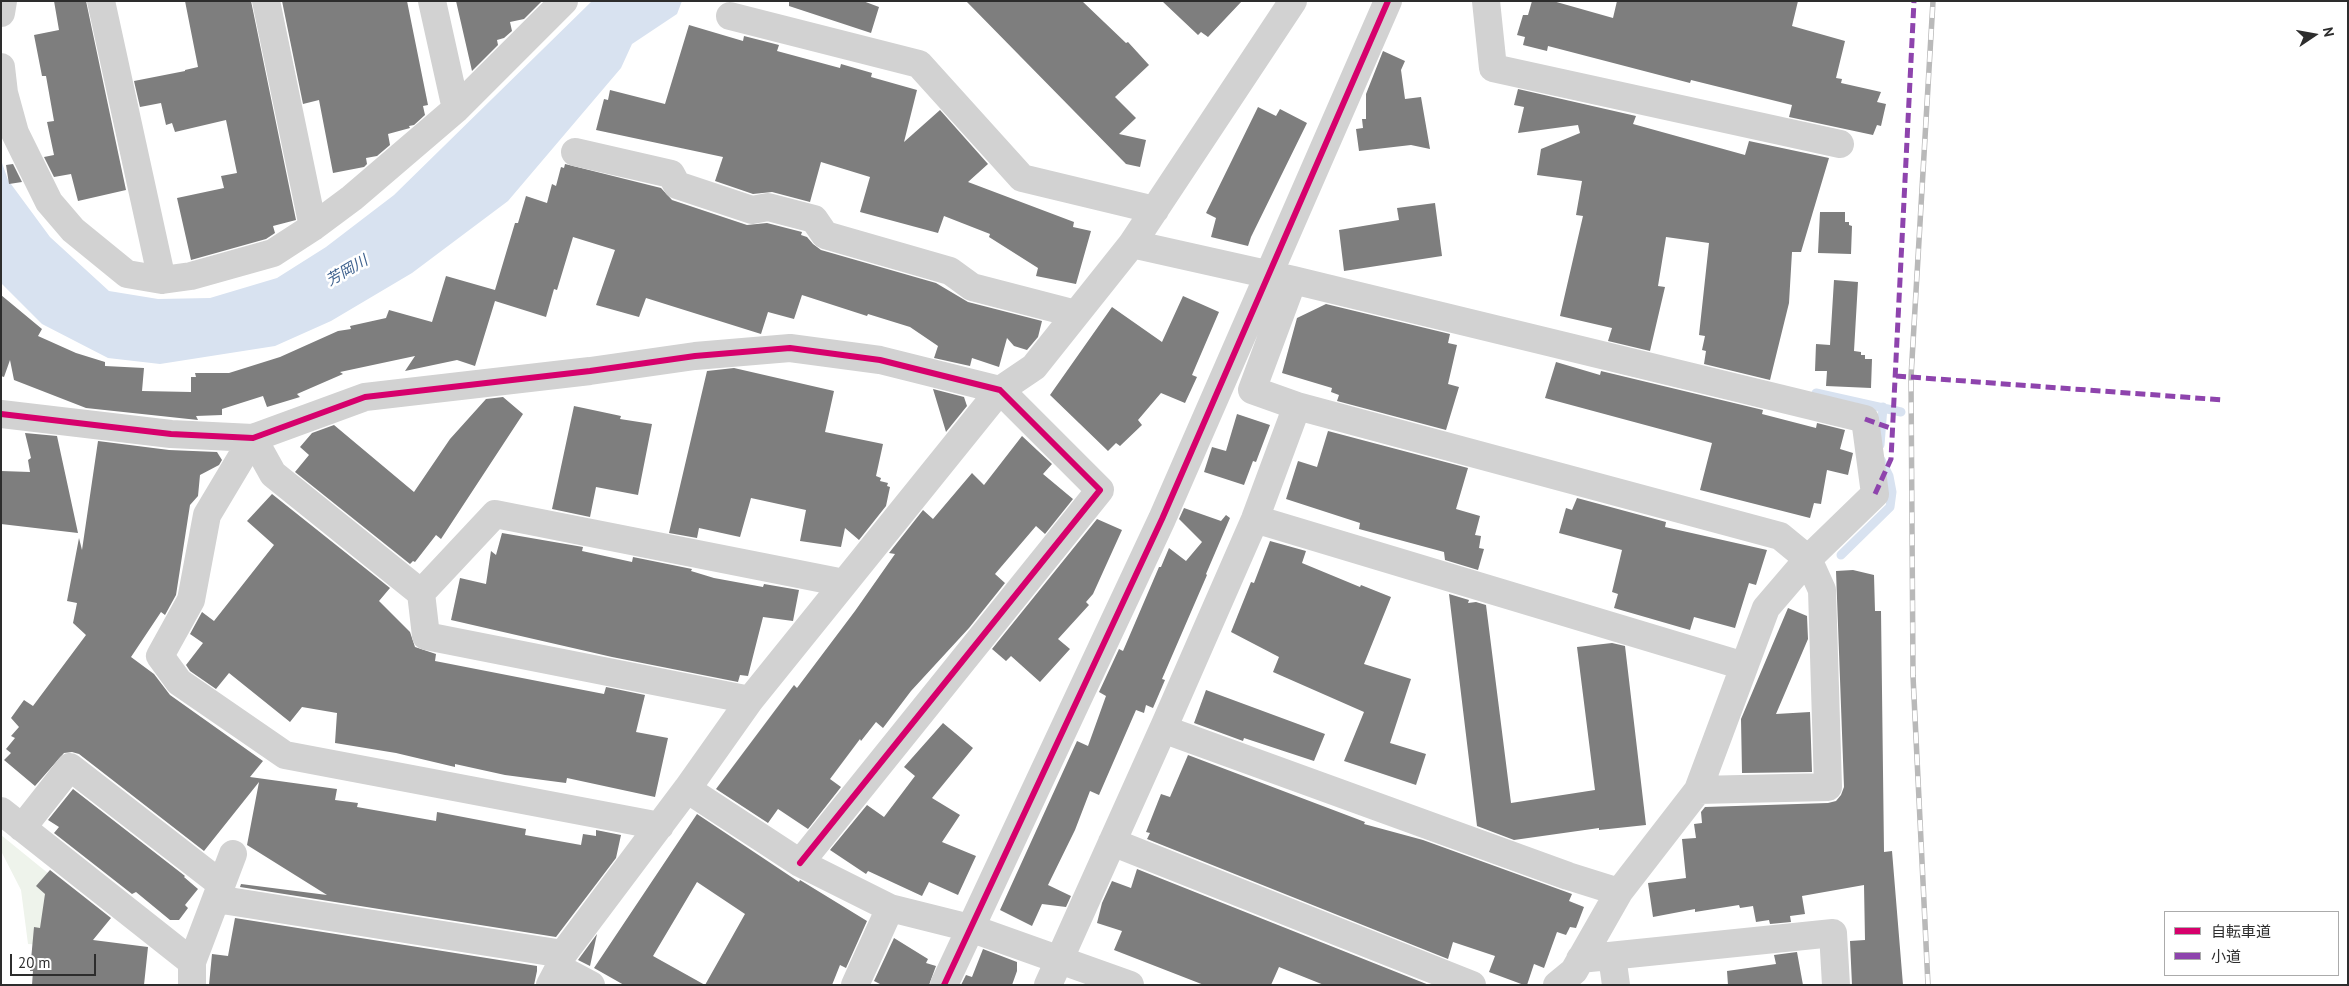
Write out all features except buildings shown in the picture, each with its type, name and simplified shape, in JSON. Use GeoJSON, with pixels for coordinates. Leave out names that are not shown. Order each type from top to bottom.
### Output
{"type":"FeatureCollection","features":[{"type":"Feature","properties":{"kind":"street"},"geometry":{"type":"LineString","coordinates":[[1,13],[3,1]]}},
{"type":"Feature","properties":{"kind":"street"},"geometry":{"type":"LineString","coordinates":[[101,1],[162,280]]}},
{"type":"Feature","properties":{"kind":"street"},"geometry":{"type":"LineString","coordinates":[[266,1],[313,227]]}},
{"type":"Feature","properties":{"kind":"street"},"geometry":{"type":"LineString","coordinates":[[432,1],[456,109]]}},
{"type":"Feature","properties":{"kind":"street"},"geometry":{"type":"LineString","coordinates":[[1,67],[4,93],[14,132],[49,202],[73,230],[127,274],[162,280],[191,276],[273,253],[313,227],[352,198],[456,109],[564,1]]}},
{"type":"Feature","properties":{"kind":"street"},"geometry":{"type":"LineString","coordinates":[[558,969],[750,700],[1000,390],[1034,367],[1132,244],[1293,1]]}},
{"type":"Feature","properties":{"kind":"street"},"geometry":{"type":"LineString","coordinates":[[944,985],[1162,519],[1281,278],[1388,1]]}},
{"type":"Feature","properties":{"kind":"street"},"geometry":{"type":"LineString","coordinates":[[1486,1],[1492,68],[1840,144]]}},
{"type":"Feature","properties":{"kind":"street"},"geometry":{"type":"LineString","coordinates":[[730,16],[919,64],[1022,178],[1155,210]]}},
{"type":"Feature","properties":{"kind":"street"},"geometry":{"type":"LineString","coordinates":[[575,152],[671,174],[677,185],[752,210],[768,207],[814,219],[825,235],[950,271],[972,287],[1076,314]]}},
{"type":"Feature","properties":{"kind":"street"},"geometry":{"type":"LineString","coordinates":[[1132,244],[1281,278],[1865,419],[1875,494],[1808,559],[1766,608],[1698,790],[1619,892],[1574,971],[1557,985]]}},
{"type":"Feature","properties":{"kind":"street"},"geometry":{"type":"LineString","coordinates":[[1281,278],[1252,390],[1297,406],[1780,536],[1808,559],[1822,590],[1828,787],[1698,790]]}},
{"type":"Feature","properties":{"kind":"street"},"geometry":{"type":"LineString","coordinates":[[1,414],[171,434],[253,438],[365,397],[590,371],[695,356],[790,348],[880,360],[1000,390],[1100,490],[800,863]]}},
{"type":"Feature","properties":{"kind":"street"},"geometry":{"type":"LineString","coordinates":[[1048,985],[1255,519],[1297,406]]}},
{"type":"Feature","properties":{"kind":"street"},"geometry":{"type":"LineString","coordinates":[[253,438],[273,474],[421,593],[426,636],[750,700]]}},
{"type":"Feature","properties":{"kind":"street"},"geometry":{"type":"LineString","coordinates":[[253,438],[208,515],[190,600],[160,656],[179,682],[285,755],[660,826]]}},
{"type":"Feature","properties":{"kind":"street"},"geometry":{"type":"LineString","coordinates":[[421,593],[495,514],[844,583]]}},
{"type":"Feature","properties":{"kind":"street"},"geometry":{"type":"LineString","coordinates":[[1255,519],[1744,666]]}},
{"type":"Feature","properties":{"kind":"street"},"geometry":{"type":"LineString","coordinates":[[1163,728],[1568,876],[1619,892]]}},
{"type":"Feature","properties":{"kind":"street"},"geometry":{"type":"LineString","coordinates":[[233,854],[219,892],[192,974],[12,820],[70,767],[219,892],[558,969],[591,985]]}},
{"type":"Feature","properties":{"kind":"street"},"geometry":{"type":"LineString","coordinates":[[687,789],[800,863],[890,908],[970,928],[1059,958],[1130,985]]}},
{"type":"Feature","properties":{"kind":"street"},"geometry":{"type":"LineString","coordinates":[[1112,842],[1472,985]]}},
{"type":"Feature","properties":{"kind":"street"},"geometry":{"type":"LineString","coordinates":[[855,985],[890,908]]}},
{"type":"Feature","properties":{"kind":"street"},"geometry":{"type":"LineString","coordinates":[[1580,959],[1833,933],[1836,985]]}},
{"type":"Feature","properties":{"kind":"street"},"geometry":{"type":"LineString","coordinates":[[1612,956],[1616,985]]}},
{"type":"Feature","properties":{"kind":"shaded area"},"geometry":{"type":"Polygon","coordinates":[[[1,835],[81,900],[79,947],[28,944],[21,890],[1,851],[1,835]]]}},
{"type":"Feature","properties":{"kind":"water","name":"芳岡川"},"geometry":{"type":"Polygon","coordinates":[[[592,1],[682,1],[677,14],[632,44],[621,68],[508,201],[412,273],[331,321],[275,346],[160,364],[108,358],[42,324],[1,283],[1,160],[8,180],[50,237],[109,291],[158,299],[210,298],[277,278],[326,247],[394,195],[592,1]]]}},
{"type":"Feature","properties":{"kind":"waterway"},"geometry":{"type":"LineString","coordinates":[[1816,393],[1901,412]]}},
{"type":"Feature","properties":{"kind":"waterway"},"geometry":{"type":"LineString","coordinates":[[1880,445],[1883,407]]}},
{"type":"Feature","properties":{"kind":"waterway"},"geometry":{"type":"LineString","coordinates":[[1841,555],[1890,507],[1892,492],[1889,476],[1881,460]]}},
{"type":"Feature","properties":{"kind":"railway"},"geometry":{"type":"LineString","coordinates":[[1928,985],[1913,676],[1911,377],[1933,1]]}},
{"type":"Feature","properties":{"kind":"marked path"},"geometry":{"type":"LineString","coordinates":[[1875,494],[1891,459],[1914,1]]}},
{"type":"Feature","properties":{"kind":"marked path"},"geometry":{"type":"LineString","coordinates":[[1896,376],[2224,400]]}},
{"type":"Feature","properties":{"kind":"marked path"},"geometry":{"type":"LineString","coordinates":[[1865,419],[1893,429]]}},
{"type":"Feature","properties":{"kind":"cycle path"},"geometry":{"type":"LineString","coordinates":[[944,985],[1162,519],[1388,1]]}},
{"type":"Feature","properties":{"kind":"cycle path"},"geometry":{"type":"LineString","coordinates":[[1,414],[171,434],[253,438],[365,397],[590,371],[695,356],[790,348],[880,360],[1000,390],[1100,490],[800,863]]}}]}
